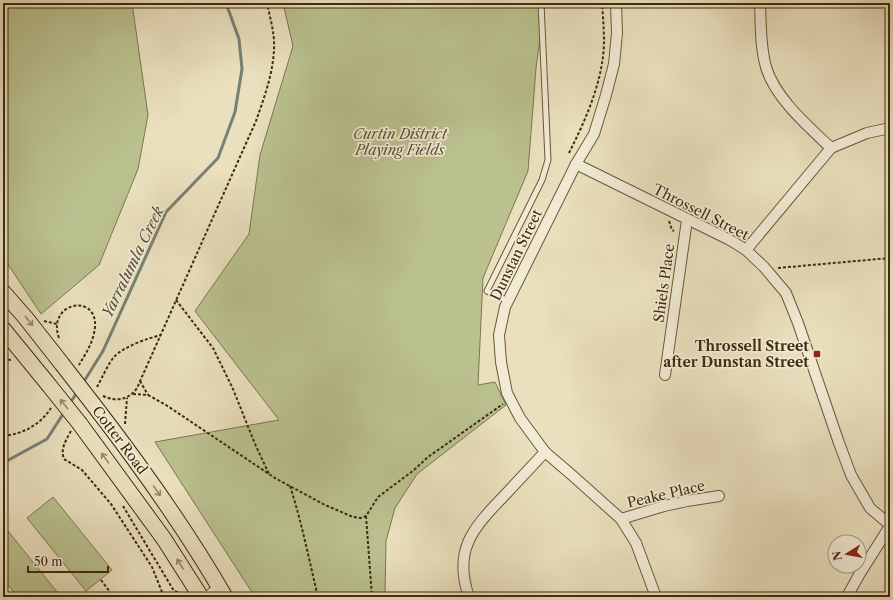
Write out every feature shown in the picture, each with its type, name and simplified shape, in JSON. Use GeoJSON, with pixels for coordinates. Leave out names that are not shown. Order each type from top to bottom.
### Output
{"type":"FeatureCollection","features":[{"type":"Feature","properties":{"kind":"main road","name":"Cotter Road"},"geometry":{"type":"LineString","coordinates":[[3,292],[62,364],[96,398],[135,459],[174,515],[222,591]]}},
{"type":"Feature","properties":{"kind":"main road","name":"Cotter Road"},"geometry":{"type":"LineString","coordinates":[[3,329],[80,424],[164,539],[202,597]]}},
{"type":"Feature","properties":{"kind":"street","name":"Dunstan Street"},"geometry":{"type":"LineString","coordinates":[[616,3],[617,33],[614,64],[594,134],[576,164],[505,307],[499,335],[501,362],[507,393],[520,418],[545,452],[621,519],[636,543],[656,597]]}},
{"type":"Feature","properties":{"kind":"street"},"geometry":{"type":"LineString","coordinates":[[760,3],[761,43],[766,68],[775,88],[807,126],[830,148]]}},
{"type":"Feature","properties":{"kind":"street"},"geometry":{"type":"LineString","coordinates":[[746,250],[830,148],[867,133],[890,128]]}},
{"type":"Feature","properties":{"kind":"street","name":"Throssell Street"},"geometry":{"type":"LineString","coordinates":[[576,164],[730,240],[746,250],[764,267],[786,293],[798,323],[851,475],[870,508],[890,526]]}},
{"type":"Feature","properties":{"kind":"street","name":"Shiels Place"},"geometry":{"type":"LineString","coordinates":[[665,375],[687,220]]}},
{"type":"Feature","properties":{"kind":"street"},"geometry":{"type":"LineString","coordinates":[[469,597],[463,572],[463,561],[471,534],[483,518],[545,452]]}},
{"type":"Feature","properties":{"kind":"street","name":"Peake Place"},"geometry":{"type":"LineString","coordinates":[[621,519],[664,506],[719,496]]}},
{"type":"Feature","properties":{"kind":"street"},"geometry":{"type":"LineString","coordinates":[[848,597],[859,574],[890,526]]}},
{"type":"Feature","properties":{"kind":"lane"},"geometry":{"type":"LineString","coordinates":[[508,301],[487,291],[542,180],[548,160],[541,3]]}},
{"type":"Feature","properties":{"kind":"lane"},"geometry":{"type":"LineString","coordinates":[[202,597],[222,591]]}},
{"type":"Feature","properties":{"kind":"path"},"geometry":{"type":"LineString","coordinates":[[96,398],[116,400],[124,399],[133,394],[256,121],[266,93],[272,69],[274,48],[272,26],[267,3]]}},
{"type":"Feature","properties":{"kind":"path"},"geometry":{"type":"LineString","coordinates":[[669,221],[672,230],[674,231]]}},
{"type":"Feature","properties":{"kind":"path"},"geometry":{"type":"LineString","coordinates":[[774,269],[890,258]]}},
{"type":"Feature","properties":{"kind":"path"},"geometry":{"type":"LineString","coordinates":[[176,300],[213,348],[233,389],[269,475]]}},
{"type":"Feature","properties":{"kind":"path"},"geometry":{"type":"LineString","coordinates":[[59,340],[56,330],[62,314],[67,309],[75,305],[87,307],[95,318],[95,328],[93,339],[84,357]]}},
{"type":"Feature","properties":{"kind":"path"},"geometry":{"type":"LineString","coordinates":[[114,357],[124,350],[151,337],[160,335]]}},
{"type":"Feature","properties":{"kind":"path"},"geometry":{"type":"LineString","coordinates":[[3,359],[10,359],[13,361]]}},
{"type":"Feature","properties":{"kind":"path"},"geometry":{"type":"LineString","coordinates":[[140,381],[148,395]]}},
{"type":"Feature","properties":{"kind":"path"},"geometry":{"type":"LineString","coordinates":[[133,394],[148,395],[166,405],[269,475],[325,505],[353,517],[361,518],[366,516]]}},
{"type":"Feature","properties":{"kind":"path"},"geometry":{"type":"LineString","coordinates":[[372,597],[366,516],[378,497],[414,470],[428,457],[510,399]]}},
{"type":"Feature","properties":{"kind":"path"},"geometry":{"type":"LineString","coordinates":[[3,436],[24,431],[34,426],[43,418]]}},
{"type":"Feature","properties":{"kind":"path"},"geometry":{"type":"LineString","coordinates":[[67,462],[82,470],[111,504],[152,567],[161,588],[162,592],[160,597]]}},
{"type":"Feature","properties":{"kind":"path"},"geometry":{"type":"LineString","coordinates":[[290,485],[297,508],[318,597]]}},
{"type":"Feature","properties":{"kind":"path"},"geometry":{"type":"LineString","coordinates":[[119,500],[174,591],[185,594]]}},
{"type":"Feature","properties":{"kind":"path"},"geometry":{"type":"LineString","coordinates":[[101,580],[113,596],[112,597]]}},
{"type":"Feature","properties":{"kind":"green space"},"geometry":{"type":"Polygon","coordinates":[[[3,3],[132,3],[148,115],[138,169],[99,265],[41,314],[3,257],[3,3]]]}},
{"type":"Feature","properties":{"kind":"green space","name":"Curtin District Playing Fields"},"geometry":{"type":"Polygon","coordinates":[[[283,3],[545,3],[536,68],[528,171],[483,278],[478,385],[495,382],[506,405],[417,474],[395,508],[386,541],[385,591],[387,597],[255,597],[155,442],[279,420],[195,311],[249,234],[260,155],[293,46],[283,3]]]}},
{"type":"Feature","properties":{"kind":"green space"},"geometry":{"type":"Polygon","coordinates":[[[53,497],[112,570],[86,591],[27,518],[53,497]]]}},
{"type":"Feature","properties":{"kind":"green space"},"geometry":{"type":"Polygon","coordinates":[[[8,531],[61,597],[18,597],[3,579],[3,535],[8,531]]]}},
{"type":"Feature","properties":{"kind":"waterway","name":"Yarralumla Creek"},"geometry":{"type":"LineString","coordinates":[[83,383],[103,351],[166,212],[218,158],[235,112],[242,69],[239,39],[226,3]]}},
{"type":"Feature","properties":{"kind":"waterway","name":"Yarralumla Creek"},"geometry":{"type":"LineString","coordinates":[[70,403],[78,391]]}},
{"type":"Feature","properties":{"kind":"waterway","name":"Yarralumla Creek"},"geometry":{"type":"LineString","coordinates":[[3,463],[47,439],[65,411]]}},
{"type":"Feature","properties":{"kind":"place","name":"Throssell Street after Dunstan Street"},"geometry":{"type":"Point","coordinates":[817,354]}}]}
